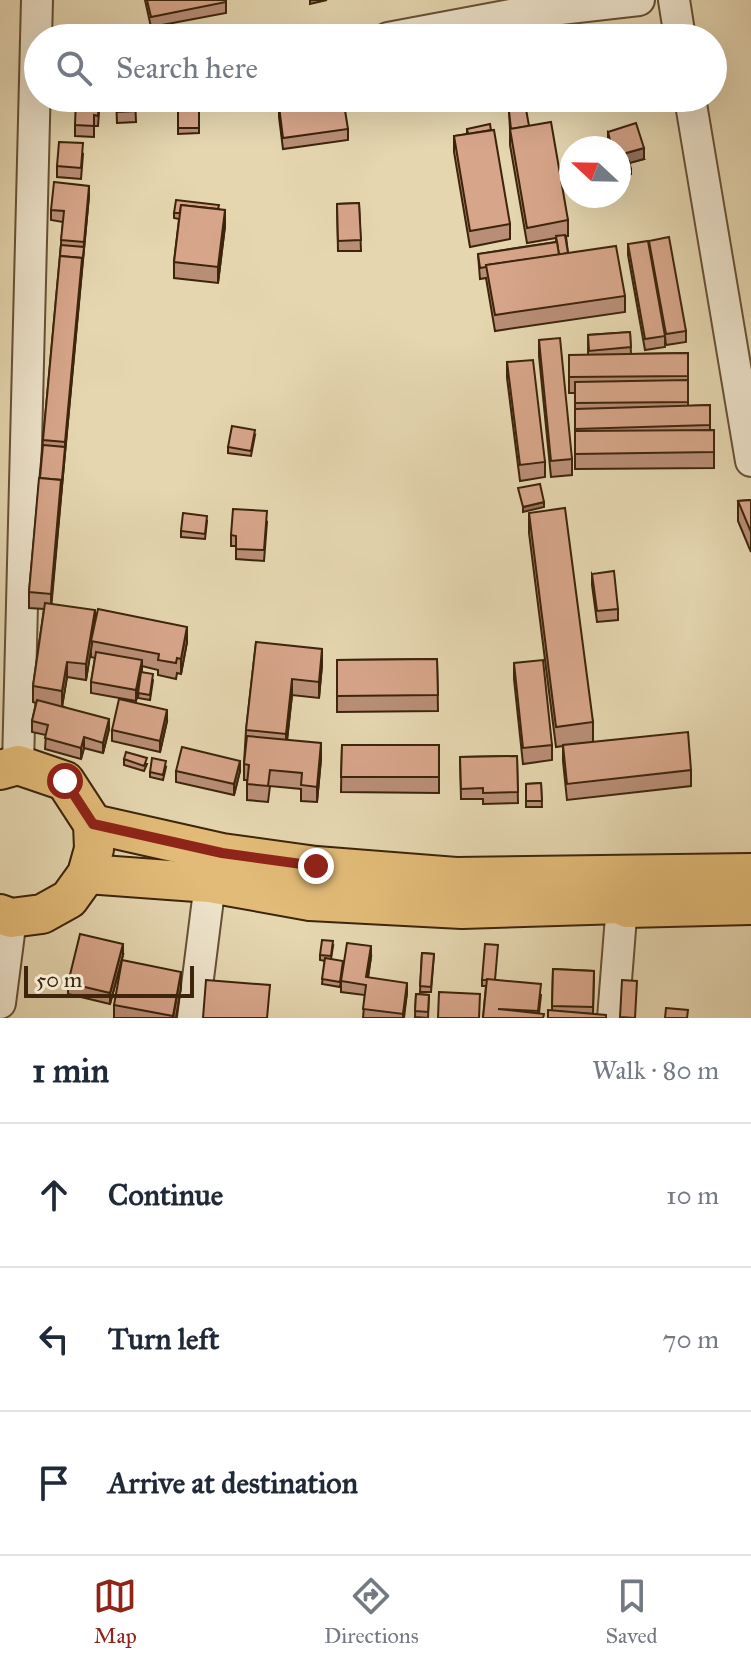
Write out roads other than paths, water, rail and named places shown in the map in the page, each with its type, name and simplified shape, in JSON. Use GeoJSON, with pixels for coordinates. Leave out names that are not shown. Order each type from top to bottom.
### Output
{"type":"FeatureCollection","features":[{"type":"Feature","properties":{"kind":"main road"},"geometry":{"type":"LineString","coordinates":[[6,916],[42,914],[69,899],[87,874],[94,849],[93,824],[65,781],[9,768]]}},
{"type":"Feature","properties":{"kind":"main road"},"geometry":{"type":"LineString","coordinates":[[93,824],[222,853],[316,866],[456,877],[751,873]]}},
{"type":"Feature","properties":{"kind":"main road"},"geometry":{"type":"LineString","coordinates":[[87,874],[210,883],[310,901],[462,909],[622,904],[627,908],[751,905]]}},
{"type":"Feature","properties":{"kind":"street"},"geometry":{"type":"LineString","coordinates":[[37,0],[37,24]]}},
{"type":"Feature","properties":{"kind":"street"},"geometry":{"type":"LineString","coordinates":[[463,24],[516,14],[639,0]]}},
{"type":"Feature","properties":{"kind":"street"},"geometry":{"type":"LineString","coordinates":[[674,0],[678,24]]}},
{"type":"Feature","properties":{"kind":"street"},"geometry":{"type":"LineString","coordinates":[[9,768],[34,112]]}},
{"type":"Feature","properties":{"kind":"street"},"geometry":{"type":"LineString","coordinates":[[692,112],[751,461]]}},
{"type":"Feature","properties":{"kind":"street"},"geometry":{"type":"LineString","coordinates":[[193,1018],[210,883]]}},
{"type":"Feature","properties":{"kind":"street"},"geometry":{"type":"LineString","coordinates":[[613,1018],[622,904]]}},
{"type":"Feature","properties":{"kind":"street"},"geometry":{"type":"LineString","coordinates":[[0,1003],[6,916]]}}]}
